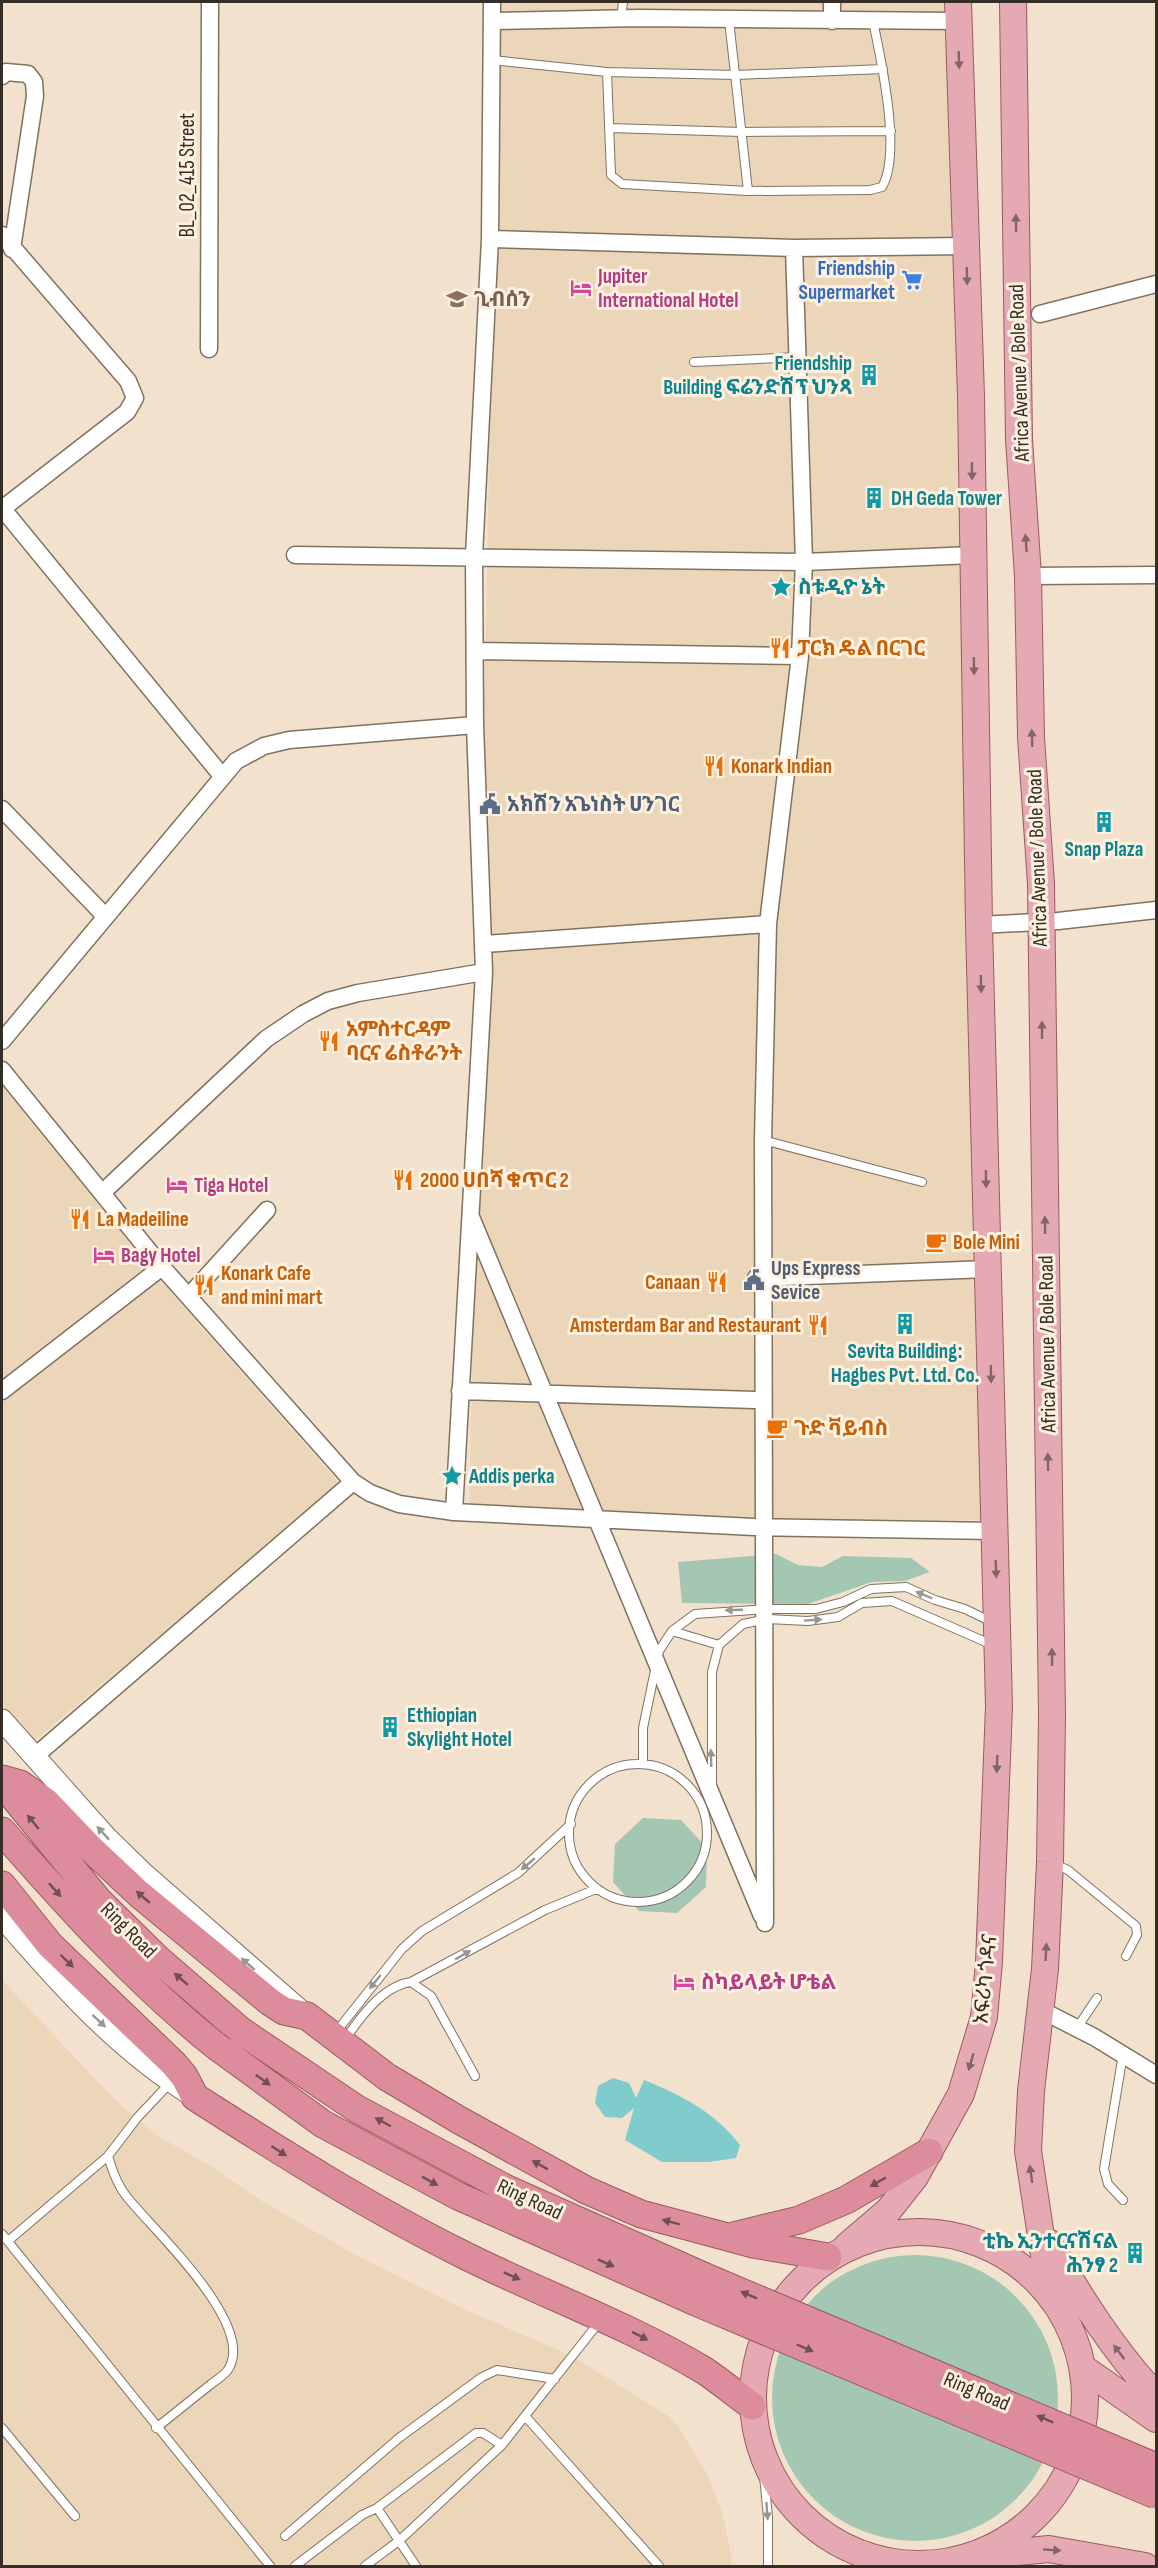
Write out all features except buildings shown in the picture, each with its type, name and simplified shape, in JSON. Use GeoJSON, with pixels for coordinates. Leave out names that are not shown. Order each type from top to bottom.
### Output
{"type":"FeatureCollection","features":[{"type":"Feature","properties":{"kind":"highway"},"geometry":{"type":"LineString","coordinates":[[2,1781],[20,1784],[46,1802],[91,1850],[139,1894],[262,1996],[284,2011],[307,2016],[387,2076],[459,2120],[586,2190],[640,2214],[753,2244],[838,2251]]}},
{"type":"Feature","properties":{"kind":"highway","name":"Ring Road"},"geometry":{"type":"LineString","coordinates":[[2,1781],[98,1900],[159,1960],[241,2031],[357,2109],[507,2189],[708,2278],[1156,2467]]}},
{"type":"Feature","properties":{"kind":"highway","name":"Ring Road"},"geometry":{"type":"LineString","coordinates":[[2,1831],[115,1956],[168,2008],[323,2124],[458,2196],[698,2303],[1156,2495]]}},
{"type":"Feature","properties":{"kind":"highway"},"geometry":{"type":"LineString","coordinates":[[2,1885],[50,1945],[174,2064],[184,2076],[195,2097],[315,2173],[459,2252],[602,2318],[694,2365],[752,2406]]}},
{"type":"Feature","properties":{"kind":"highway"},"geometry":{"type":"LineString","coordinates":[[728,2237],[809,2216],[846,2200],[929,2152]]}},
{"type":"Feature","properties":{"kind":"main road","name":"Africa Avenue / Bole Road"},"geometry":{"type":"LineString","coordinates":[[1013,2],[1019,428],[1028,576],[1032,737],[1041,922],[1052,1715],[1050,1862]]}},
{"type":"Feature","properties":{"kind":"main road"},"geometry":{"type":"LineString","coordinates":[[957,11],[966,246],[979,925],[997,1636]]}},
{"type":"Feature","properties":{"kind":"main road","name":"አፍሪካ ጎዳና"},"geometry":{"type":"LineString","coordinates":[[973,2557],[930,2566],[878,2560],[829,2539],[789,2503],[762,2456],[752,2406],[755,2362],[770,2321],[795,2285],[888,2211],[915,2177],[961,2094],[984,2017],[989,1962],[999,1706],[997,1636]]}},
{"type":"Feature","properties":{"kind":"main road"},"geometry":{"type":"LineString","coordinates":[[1050,1862],[1041,2010],[1031,2091],[1028,2151],[1050,2295]]}},
{"type":"Feature","properties":{"kind":"main road"},"geometry":{"type":"LineString","coordinates":[[838,2251],[890,2233],[935,2231],[979,2242],[1018,2264],[1050,2295],[1071,2330],[1083,2368],[1086,2408],[1079,2447],[1063,2483],[1039,2515],[1009,2540],[973,2557]]}},
{"type":"Feature","properties":{"kind":"main road"},"geometry":{"type":"LineString","coordinates":[[1042,2232],[1081,2300],[1137,2376],[1156,2397]]}},
{"type":"Feature","properties":{"kind":"main road"},"geometry":{"type":"LineString","coordinates":[[1083,2368],[1156,2419]]}},
{"type":"Feature","properties":{"kind":"main road"},"geometry":{"type":"LineString","coordinates":[[973,2557],[1049,2549],[1145,2566]]}},
{"type":"Feature","properties":{"kind":"street","name":"BL_02_415 Street"},"geometry":{"type":"LineString","coordinates":[[209,349],[210,2]]}},
{"type":"Feature","properties":{"kind":"street"},"geometry":{"type":"LineString","coordinates":[[454,1512],[484,972],[476,725],[474,556],[490,239],[492,2]]}},
{"type":"Feature","properties":{"kind":"street"},"geometry":{"type":"LineString","coordinates":[[832,2],[832,21]]}},
{"type":"Feature","properties":{"kind":"street"},"geometry":{"type":"LineString","coordinates":[[493,21],[621,19],[873,21],[957,11]]}},
{"type":"Feature","properties":{"kind":"street"},"geometry":{"type":"LineString","coordinates":[[2,76],[6,72],[28,74],[34,82],[35,96],[12,249]]}},
{"type":"Feature","properties":{"kind":"street"},"geometry":{"type":"LineString","coordinates":[[2,235],[128,381],[135,398],[127,412],[2,508],[222,776]]}},
{"type":"Feature","properties":{"kind":"street"},"geometry":{"type":"LineString","coordinates":[[490,239],[794,248],[966,246]]}},
{"type":"Feature","properties":{"kind":"street"},"geometry":{"type":"LineString","coordinates":[[470,1214],[765,1923],[763,1140],[768,924],[800,656],[804,562],[794,248]]}},
{"type":"Feature","properties":{"kind":"street"},"geometry":{"type":"LineString","coordinates":[[1040,314],[1156,284]]}},
{"type":"Feature","properties":{"kind":"street"},"geometry":{"type":"LineString","coordinates":[[295,555],[804,562],[973,555]]}},
{"type":"Feature","properties":{"kind":"street"},"geometry":{"type":"LineString","coordinates":[[1028,576],[1156,575]]}},
{"type":"Feature","properties":{"kind":"street"},"geometry":{"type":"LineString","coordinates":[[475,651],[800,656]]}},
{"type":"Feature","properties":{"kind":"street"},"geometry":{"type":"LineString","coordinates":[[2,1041],[236,761],[264,746],[289,740],[476,725]]}},
{"type":"Feature","properties":{"kind":"street"},"geometry":{"type":"LineString","coordinates":[[2,809],[105,916]]}},
{"type":"Feature","properties":{"kind":"street"},"geometry":{"type":"LineString","coordinates":[[979,925],[1041,922],[1156,910]]}},
{"type":"Feature","properties":{"kind":"street"},"geometry":{"type":"LineString","coordinates":[[484,944],[768,924]]}},
{"type":"Feature","properties":{"kind":"street"},"geometry":{"type":"LineString","coordinates":[[103,1192],[266,1039],[303,1014],[328,1001],[358,993],[484,972]]}},
{"type":"Feature","properties":{"kind":"street"},"geometry":{"type":"LineString","coordinates":[[2,1070],[162,1267],[353,1482],[370,1492],[399,1504],[454,1512],[754,1527],[994,1531]]}},
{"type":"Feature","properties":{"kind":"street"},"geometry":{"type":"LineString","coordinates":[[189,1296],[267,1210]]}},
{"type":"Feature","properties":{"kind":"street"},"geometry":{"type":"LineString","coordinates":[[2,1391],[162,1267]]}},
{"type":"Feature","properties":{"kind":"street"},"geometry":{"type":"LineString","coordinates":[[756,1278],[988,1269]]}},
{"type":"Feature","properties":{"kind":"street"},"geometry":{"type":"LineString","coordinates":[[756,1278],[765,1911]]}},
{"type":"Feature","properties":{"kind":"street"},"geometry":{"type":"LineString","coordinates":[[754,1527],[756,1278]]}},
{"type":"Feature","properties":{"kind":"street"},"geometry":{"type":"LineString","coordinates":[[460,1390],[755,1400]]}},
{"type":"Feature","properties":{"kind":"street"},"geometry":{"type":"LineString","coordinates":[[34,1757],[353,1482]]}},
{"type":"Feature","properties":{"kind":"street"},"geometry":{"type":"LineString","coordinates":[[2,1720],[144,1874],[307,2016]]}},
{"type":"Feature","properties":{"kind":"street"},"geometry":{"type":"LineString","coordinates":[[2,1917],[57,1981],[134,2053],[170,2082],[195,2097]]}},
{"type":"Feature","properties":{"kind":"street"},"geometry":{"type":"LineString","coordinates":[[1041,2010],[1077,2028],[1156,2075]]}},
{"type":"Feature","properties":{"kind":"lane"},"geometry":{"type":"LineString","coordinates":[[621,19],[623,2]]}},
{"type":"Feature","properties":{"kind":"lane"},"geometry":{"type":"LineString","coordinates":[[729,20],[748,191]]}},
{"type":"Feature","properties":{"kind":"lane"},"geometry":{"type":"LineString","coordinates":[[607,72],[611,175],[622,184],[748,191],[870,190],[882,187],[887,179],[891,131],[883,69],[873,21]]}},
{"type":"Feature","properties":{"kind":"lane"},"geometry":{"type":"LineString","coordinates":[[492,60],[607,72],[736,75],[883,69]]}},
{"type":"Feature","properties":{"kind":"lane"},"geometry":{"type":"LineString","coordinates":[[609,128],[742,132],[891,131]]}},
{"type":"Feature","properties":{"kind":"lane"},"geometry":{"type":"LineString","coordinates":[[694,362],[798,357]]}},
{"type":"Feature","properties":{"kind":"lane"},"geometry":{"type":"LineString","coordinates":[[763,1140],[922,1182]]}},
{"type":"Feature","properties":{"kind":"lane"},"geometry":{"type":"LineString","coordinates":[[643,1762],[643,1728],[659,1651],[672,1631],[695,1614],[768,1609],[816,1609],[843,1602],[871,1589],[906,1587],[935,1600],[966,1608],[997,1636]]}},
{"type":"Feature","properties":{"kind":"lane"},"geometry":{"type":"LineString","coordinates":[[706,1815],[683,1778],[643,1762],[602,1771],[572,1807],[571,1854],[596,1889],[636,1904],[678,1892],[704,1858],[706,1815],[713,1799],[712,1672],[719,1645],[743,1624],[767,1619],[808,1621],[838,1617],[862,1603],[881,1600],[892,1601],[968,1633],[997,1636]]}},
{"type":"Feature","properties":{"kind":"lane"},"geometry":{"type":"LineString","coordinates":[[672,1631],[719,1645]]}},
{"type":"Feature","properties":{"kind":"lane"},"geometry":{"type":"LineString","coordinates":[[338,2039],[402,1949],[416,1937],[518,1873],[571,1824]]}},
{"type":"Feature","properties":{"kind":"lane"},"geometry":{"type":"LineString","coordinates":[[1050,1862],[1068,1870],[1136,1926],[1137,1935],[1126,1956]]}},
{"type":"Feature","properties":{"kind":"lane"},"geometry":{"type":"LineString","coordinates":[[338,2039],[392,1988],[411,1982],[545,1910],[596,1889]]}},
{"type":"Feature","properties":{"kind":"lane"},"geometry":{"type":"LineString","coordinates":[[411,1982],[432,1996],[475,2076]]}},
{"type":"Feature","properties":{"kind":"lane"},"geometry":{"type":"LineString","coordinates":[[1077,2028],[1096,1998]]}},
{"type":"Feature","properties":{"kind":"lane"},"geometry":{"type":"LineString","coordinates":[[1123,2054],[1104,2169],[1108,2184],[1123,2200]]}},
{"type":"Feature","properties":{"kind":"lane"},"geometry":{"type":"LineString","coordinates":[[8,2241],[108,2156],[137,2118],[170,2082]]}},
{"type":"Feature","properties":{"kind":"lane"},"geometry":{"type":"LineString","coordinates":[[108,2156],[125,2195],[195,2273],[229,2327],[233,2343],[233,2353],[228,2370],[156,2428]]}},
{"type":"Feature","properties":{"kind":"lane"},"geometry":{"type":"LineString","coordinates":[[2,2234],[156,2428],[270,2566]]}},
{"type":"Feature","properties":{"kind":"lane"},"geometry":{"type":"LineString","coordinates":[[365,2566],[400,2540],[502,2445],[602,2318]]}},
{"type":"Feature","properties":{"kind":"lane"},"geometry":{"type":"LineString","coordinates":[[285,2536],[399,2438],[482,2378],[497,2370],[555,2379]]}},
{"type":"Feature","properties":{"kind":"lane"},"geometry":{"type":"LineString","coordinates":[[525,2416],[659,2566]]}},
{"type":"Feature","properties":{"kind":"lane"},"geometry":{"type":"LineString","coordinates":[[2,2428],[75,2516]]}},
{"type":"Feature","properties":{"kind":"lane"},"geometry":{"type":"LineString","coordinates":[[295,2566],[362,2515],[377,2508],[476,2433],[483,2433],[502,2445]]}},
{"type":"Feature","properties":{"kind":"lane"},"geometry":{"type":"LineString","coordinates":[[762,2456],[768,2517],[768,2566]]}},
{"type":"Feature","properties":{"kind":"lane"},"geometry":{"type":"LineString","coordinates":[[377,2508],[416,2566]]}},
{"type":"Feature","properties":{"kind":"shaded area"},"geometry":{"type":"Polygon","coordinates":[[[493,2],[953,2],[991,1520],[469,1519],[497,39],[493,2]]]}},
{"type":"Feature","properties":{"kind":"shaded area"},"geometry":{"type":"Polygon","coordinates":[[[2,1075],[149,1268],[340,1484],[34,1741],[2,1703],[2,1075]]]}},
{"type":"Feature","properties":{"kind":"shaded area"},"geometry":{"type":"Polygon","coordinates":[[[2,1980],[113,2098],[156,2135],[209,2165],[265,2203],[352,2253],[466,2310],[572,2356],[667,2415],[679,2428],[706,2472],[722,2512],[731,2554],[731,2566],[2,2566],[2,1980]]]}},
{"type":"Feature","properties":{"kind":"green space"},"geometry":{"type":"Polygon","coordinates":[[[776,1554],[798,1565],[822,1567],[843,1556],[911,1558],[930,1572],[905,1581],[872,1582],[808,1604],[682,1603],[678,1562],[776,1554]]]}},
{"type":"Feature","properties":{"kind":"green space"},"geometry":{"type":"Polygon","coordinates":[[[643,1818],[681,1820],[707,1848],[706,1887],[677,1913],[639,1911],[613,1882],[615,1844],[643,1818]]]}},
{"type":"Feature","properties":{"kind":"green space"},"geometry":{"type":"Polygon","coordinates":[[[915,2255],[943,2258],[970,2266],[994,2279],[1016,2297],[1034,2319],[1047,2343],[1055,2370],[1058,2398],[1055,2426],[1047,2453],[1034,2477],[1016,2499],[994,2517],[970,2530],[943,2538],[915,2541],[887,2538],[860,2530],[836,2517],[814,2499],[796,2477],[783,2453],[775,2426],[772,2398],[775,2370],[783,2343],[796,2319],[814,2297],[836,2279],[860,2266],[887,2258],[915,2255]]]}},
{"type":"Feature","properties":{"kind":"water"},"geometry":{"type":"Polygon","coordinates":[[[613,2078],[629,2083],[636,2098],[644,2080],[697,2106],[720,2123],[740,2145],[736,2158],[709,2162],[662,2162],[625,2140],[634,2108],[622,2118],[605,2117],[595,2103],[598,2086],[613,2078]]]}},
{"type":"Feature","properties":{"kind":"place","name":"Friendship Supermarket"},"geometry":{"type":"Point","coordinates":[912,280]}},
{"type":"Feature","properties":{"kind":"place","name":"Jupiter International Hotel"},"geometry":{"type":"Point","coordinates":[581,288]}},
{"type":"Feature","properties":{"kind":"place","name":"ጊብሰን"},"geometry":{"type":"Point","coordinates":[457,299]}},
{"type":"Feature","properties":{"kind":"place","name":"Friendship Building ፍሬንድሽፕ ህንጻ"},"geometry":{"type":"Point","coordinates":[869,375]}},
{"type":"Feature","properties":{"kind":"place","name":"DH Geda Tower"},"geometry":{"type":"Point","coordinates":[874,498]}},
{"type":"Feature","properties":{"kind":"place","name":"ስቱዲዮ ኔት"},"geometry":{"type":"Point","coordinates":[781,587]}},
{"type":"Feature","properties":{"kind":"place","name":"ፓርክ ዴል በርገር"},"geometry":{"type":"Point","coordinates":[780,648]}},
{"type":"Feature","properties":{"kind":"place","name":"Konark Indian"},"geometry":{"type":"Point","coordinates":[714,766]}},
{"type":"Feature","properties":{"kind":"place","name":"አክሽን አጌነስት ሀንገር"},"geometry":{"type":"Point","coordinates":[490,804]}},
{"type":"Feature","properties":{"kind":"place","name":"Snap Plaza"},"geometry":{"type":"Point","coordinates":[1104,822]}},
{"type":"Feature","properties":{"kind":"place","name":"አምስተርዳም ባርና ሬስቶራንት"},"geometry":{"type":"Point","coordinates":[329,1041]}},
{"type":"Feature","properties":{"kind":"place","name":"2000 ሀበሻ ቁጥር 2"},"geometry":{"type":"Point","coordinates":[403,1180]}},
{"type":"Feature","properties":{"kind":"place","name":"Tiga Hotel"},"geometry":{"type":"Point","coordinates":[177,1185]}},
{"type":"Feature","properties":{"kind":"place","name":"La Madeiline"},"geometry":{"type":"Point","coordinates":[80,1219]}},
{"type":"Feature","properties":{"kind":"place","name":"Bole Mini"},"geometry":{"type":"Point","coordinates":[936,1242]}},
{"type":"Feature","properties":{"kind":"place","name":"Bagy Hotel"},"geometry":{"type":"Point","coordinates":[104,1255]}},
{"type":"Feature","properties":{"kind":"place","name":"Ups Express Sevice"},"geometry":{"type":"Point","coordinates":[754,1280]}},
{"type":"Feature","properties":{"kind":"place","name":"Canaan"},"geometry":{"type":"Point","coordinates":[717,1282]}},
{"type":"Feature","properties":{"kind":"place","name":"Konark Cafe and mini mart"},"geometry":{"type":"Point","coordinates":[204,1285]}},
{"type":"Feature","properties":{"kind":"place","name":"Sevita Building: Hagbes Pvt. Ltd. Co."},"geometry":{"type":"Point","coordinates":[905,1324]}},
{"type":"Feature","properties":{"kind":"place","name":"Amsterdam Bar and Restaurant"},"geometry":{"type":"Point","coordinates":[818,1325]}},
{"type":"Feature","properties":{"kind":"place","name":"ጉድ ቫይብስ"},"geometry":{"type":"Point","coordinates":[777,1428]}},
{"type":"Feature","properties":{"kind":"place","name":"Addis perka"},"geometry":{"type":"Point","coordinates":[452,1476]}},
{"type":"Feature","properties":{"kind":"place","name":"Ethiopian Skylight Hotel"},"geometry":{"type":"Point","coordinates":[390,1727]}},
{"type":"Feature","properties":{"kind":"place","name":"ስካይላይት ሆቴል"},"geometry":{"type":"Point","coordinates":[684,1982]}},
{"type":"Feature","properties":{"kind":"place","name":"ቲኬ ኢንተርናሽናል ሕንፃ 2"},"geometry":{"type":"Point","coordinates":[1135,2253]}}]}
